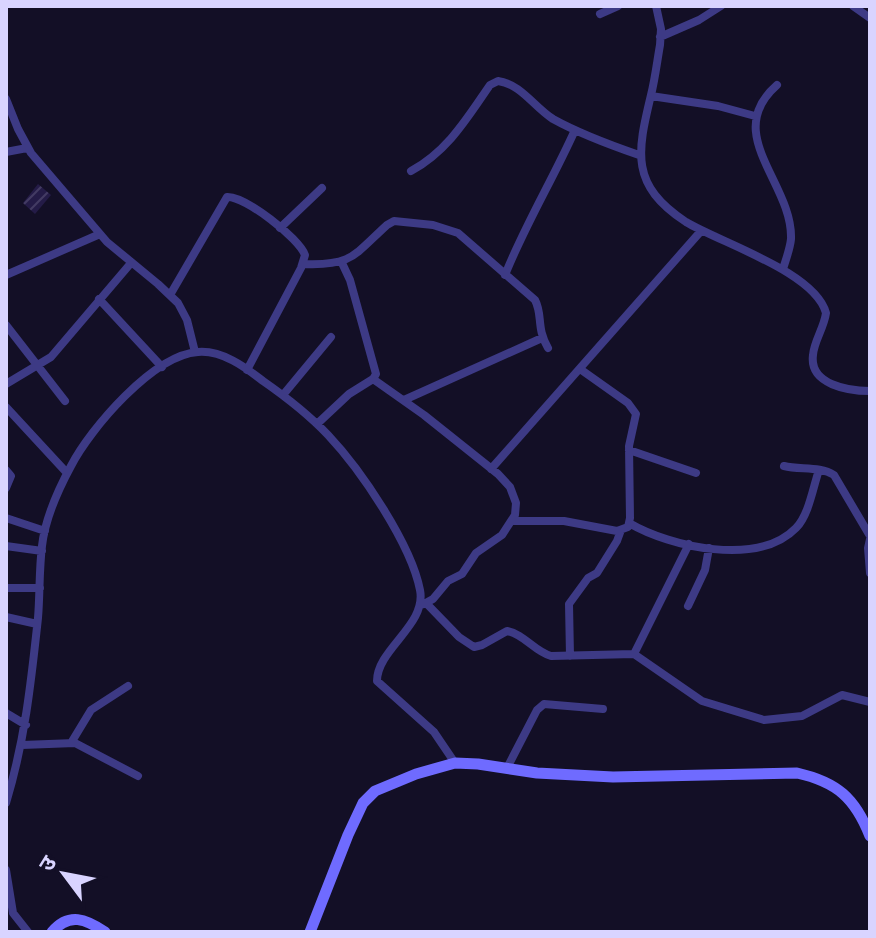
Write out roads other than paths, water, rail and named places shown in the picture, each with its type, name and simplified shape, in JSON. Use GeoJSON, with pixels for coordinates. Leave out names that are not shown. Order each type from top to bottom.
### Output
{"type":"FeatureCollection","features":[{"type":"Feature","properties":{"kind":"street"},"geometry":{"type":"LineString","coordinates":[[600,14],[618,6]]}},
{"type":"Feature","properties":{"kind":"street"},"geometry":{"type":"LineString","coordinates":[[656,6],[660,37],[639,155],[649,189],[671,212],[701,231],[783,269],[807,287],[825,307],[825,321],[813,352],[816,372],[841,388],[870,391]]}},
{"type":"Feature","properties":{"kind":"street"},"geometry":{"type":"LineString","coordinates":[[660,37],[699,20],[721,6]]}},
{"type":"Feature","properties":{"kind":"street"},"geometry":{"type":"LineString","coordinates":[[853,6],[870,18]]}},
{"type":"Feature","properties":{"kind":"street"},"geometry":{"type":"LineString","coordinates":[[411,171],[440,152],[490,85],[498,81],[517,89],[547,114],[575,130],[639,155]]}},
{"type":"Feature","properties":{"kind":"street"},"geometry":{"type":"LineString","coordinates":[[777,85],[762,101],[755,116],[754,129],[791,230],[790,247],[783,269]]}},
{"type":"Feature","properties":{"kind":"street"},"geometry":{"type":"LineString","coordinates":[[651,96],[718,106],[755,116]]}},
{"type":"Feature","properties":{"kind":"street"},"geometry":{"type":"LineString","coordinates":[[6,99],[27,148],[100,234],[170,295],[187,320],[195,352]]}},
{"type":"Feature","properties":{"kind":"street"},"geometry":{"type":"LineString","coordinates":[[505,275],[575,130]]}},
{"type":"Feature","properties":{"kind":"street"},"geometry":{"type":"LineString","coordinates":[[6,152],[27,148]]}},
{"type":"Feature","properties":{"kind":"street"},"geometry":{"type":"LineString","coordinates":[[280,228],[322,188]]}},
{"type":"Feature","properties":{"kind":"street"},"geometry":{"type":"LineString","coordinates":[[170,295],[227,197],[240,200],[302,247],[305,255],[303,264],[247,370]]}},
{"type":"Feature","properties":{"kind":"street"},"geometry":{"type":"LineString","coordinates":[[303,264],[342,263],[387,225],[398,221],[452,230],[465,238],[538,304],[542,338],[548,348]]}},
{"type":"Feature","properties":{"kind":"street"},"geometry":{"type":"LineString","coordinates":[[491,469],[701,231]]}},
{"type":"Feature","properties":{"kind":"street"},"geometry":{"type":"LineString","coordinates":[[6,275],[100,234]]}},
{"type":"Feature","properties":{"kind":"street"},"geometry":{"type":"LineString","coordinates":[[6,384],[37,367],[60,349],[131,263]]}},
{"type":"Feature","properties":{"kind":"street"},"geometry":{"type":"LineString","coordinates":[[317,424],[349,394],[373,379],[375,370],[350,280],[342,263]]}},
{"type":"Feature","properties":{"kind":"street"},"geometry":{"type":"LineString","coordinates":[[99,299],[162,367]]}},
{"type":"Feature","properties":{"kind":"street"},"geometry":{"type":"LineString","coordinates":[[6,325],[65,401]]}},
{"type":"Feature","properties":{"kind":"street"},"geometry":{"type":"LineString","coordinates":[[283,395],[331,337]]}},
{"type":"Feature","properties":{"kind":"street"},"geometry":{"type":"LineString","coordinates":[[404,400],[542,338]]}},
{"type":"Feature","properties":{"kind":"street"},"geometry":{"type":"LineString","coordinates":[[6,803],[26,725],[45,531],[67,473],[104,417],[133,389],[162,367],[195,352],[221,356],[247,370],[283,395],[330,437],[398,536],[419,586],[423,604],[470,645],[479,647],[510,631],[545,655],[634,654],[646,659],[702,701],[764,720],[802,716],[842,695],[870,702]]}},
{"type":"Feature","properties":{"kind":"street"},"geometry":{"type":"LineString","coordinates":[[513,521],[564,521],[621,530],[628,527],[629,450],[637,420],[634,409],[580,369]]}},
{"type":"Feature","properties":{"kind":"street"},"geometry":{"type":"LineString","coordinates":[[373,379],[505,481],[514,495],[517,509],[513,521],[502,535],[473,555],[462,574],[448,581],[423,604],[380,669],[377,681],[434,732],[455,763]]}},
{"type":"Feature","properties":{"kind":"street"},"geometry":{"type":"LineString","coordinates":[[6,407],[67,473]]}},
{"type":"Feature","properties":{"kind":"street"},"geometry":{"type":"LineString","coordinates":[[629,450],[696,473]]}},
{"type":"Feature","properties":{"kind":"street"},"geometry":{"type":"LineString","coordinates":[[784,466],[830,472],[837,480],[870,538],[870,573]]}},
{"type":"Feature","properties":{"kind":"street"},"geometry":{"type":"LineString","coordinates":[[6,470],[11,476],[6,488]]}},
{"type":"Feature","properties":{"kind":"street"},"geometry":{"type":"LineString","coordinates":[[629,523],[651,534],[689,544],[743,550],[770,542],[794,530],[802,518],[819,470]]}},
{"type":"Feature","properties":{"kind":"street"},"geometry":{"type":"LineString","coordinates":[[6,518],[45,531]]}},
{"type":"Feature","properties":{"kind":"street"},"geometry":{"type":"LineString","coordinates":[[570,656],[569,604],[588,578],[597,573],[621,530]]}},
{"type":"Feature","properties":{"kind":"street"},"geometry":{"type":"LineString","coordinates":[[634,654],[689,544]]}},
{"type":"Feature","properties":{"kind":"street"},"geometry":{"type":"LineString","coordinates":[[6,546],[42,551]]}},
{"type":"Feature","properties":{"kind":"street"},"geometry":{"type":"LineString","coordinates":[[688,606],[705,570],[709,548]]}},
{"type":"Feature","properties":{"kind":"street"},"geometry":{"type":"LineString","coordinates":[[6,588],[40,588]]}},
{"type":"Feature","properties":{"kind":"street"},"geometry":{"type":"LineString","coordinates":[[6,617],[37,624]]}},
{"type":"Feature","properties":{"kind":"street"},"geometry":{"type":"LineString","coordinates":[[71,743],[91,710],[128,686]]}},
{"type":"Feature","properties":{"kind":"street"},"geometry":{"type":"LineString","coordinates":[[507,768],[537,710],[544,704],[603,709]]}},
{"type":"Feature","properties":{"kind":"street"},"geometry":{"type":"LineString","coordinates":[[6,713],[26,725]]}},
{"type":"Feature","properties":{"kind":"street"},"geometry":{"type":"LineString","coordinates":[[22,745],[71,743],[138,776]]}},
{"type":"Feature","properties":{"kind":"street"},"geometry":{"type":"LineString","coordinates":[[310,932],[363,803],[375,791],[393,782],[455,763],[537,773],[613,777],[797,773],[818,778],[846,796],[858,808],[870,834]]}},
{"type":"Feature","properties":{"kind":"street"},"geometry":{"type":"LineString","coordinates":[[6,870],[13,913],[28,932]]}},
{"type":"Feature","properties":{"kind":"street"},"geometry":{"type":"LineString","coordinates":[[52,932],[70,919],[80,918],[105,932]]}}]}
